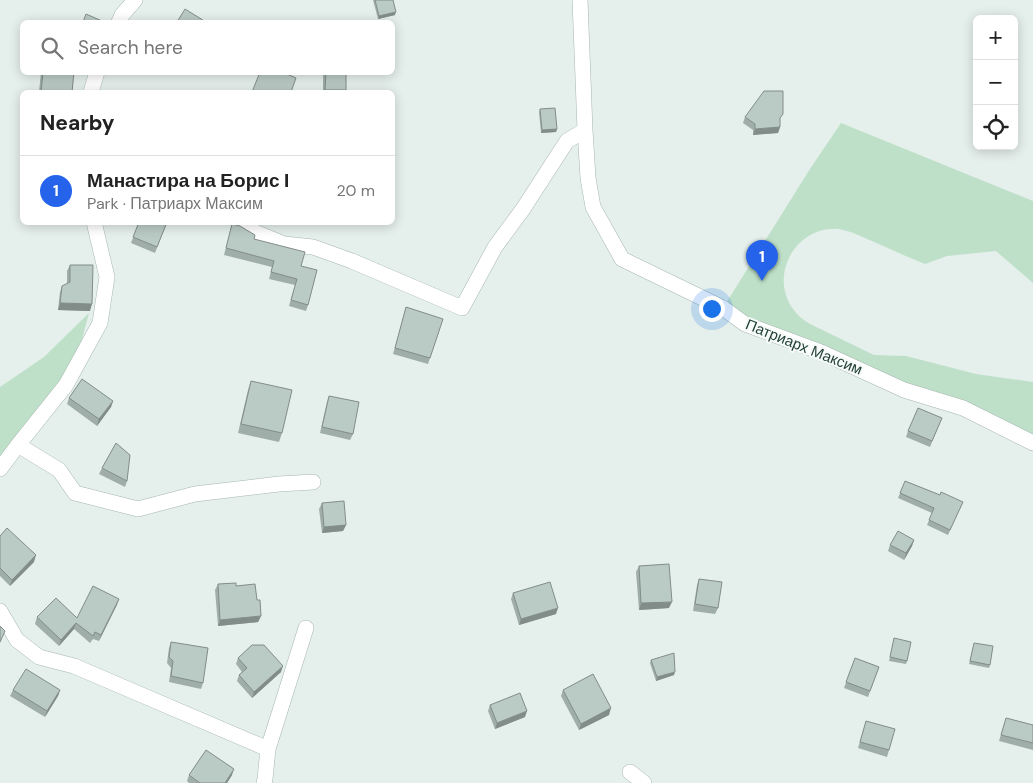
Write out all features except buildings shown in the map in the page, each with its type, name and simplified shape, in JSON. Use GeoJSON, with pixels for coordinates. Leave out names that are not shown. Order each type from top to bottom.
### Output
{"type":"FeatureCollection","features":[{"type":"Feature","properties":{"kind":"street"},"geometry":{"type":"LineString","coordinates":[[120,20],[135,0]]}},
{"type":"Feature","properties":{"kind":"street","name":"Патриарх Максим"},"geometry":{"type":"LineString","coordinates":[[580,0],[588,178],[594,207],[622,259],[723,308],[745,324],[821,352],[904,390],[963,408],[1033,443]]}},
{"type":"Feature","properties":{"kind":"street"},"geometry":{"type":"LineString","coordinates":[[92,90],[96,75]]}},
{"type":"Feature","properties":{"kind":"street"},"geometry":{"type":"LineString","coordinates":[[243,225],[284,244],[313,247],[352,261],[462,308],[495,247],[523,209],[567,141],[585,130]]}},
{"type":"Feature","properties":{"kind":"street"},"geometry":{"type":"LineString","coordinates":[[0,469],[66,385],[100,323],[107,277],[95,225]]}},
{"type":"Feature","properties":{"kind":"street"},"geometry":{"type":"LineString","coordinates":[[18,445],[59,470],[75,493],[138,509],[195,494],[313,482]]}},
{"type":"Feature","properties":{"kind":"street"},"geometry":{"type":"LineString","coordinates":[[0,611],[18,640],[39,657],[74,666],[268,749]]}},
{"type":"Feature","properties":{"kind":"street"},"geometry":{"type":"LineString","coordinates":[[264,783],[268,749],[306,628]]}},
{"type":"Feature","properties":{"kind":"street"},"geometry":{"type":"LineString","coordinates":[[630,772],[644,783]]}},
{"type":"Feature","properties":{"kind":"green space"},"geometry":{"type":"Polygon","coordinates":[[[841,123],[1033,201],[1033,283],[996,251],[947,256],[925,264],[848,231],[839,229],[824,230],[811,235],[799,243],[785,267],[786,295],[793,309],[810,324],[874,355],[906,356],[976,374],[1033,382],[1033,443],[723,308],[841,123]]]}},
{"type":"Feature","properties":{"kind":"green space"},"geometry":{"type":"Polygon","coordinates":[[[89,313],[75,365],[0,468],[0,387],[44,357],[89,313]]]}},
{"type":"Feature","properties":{"kind":"place","name":"Манастира на Борис І"},"geometry":{"type":"Point","coordinates":[762,281]}}]}
